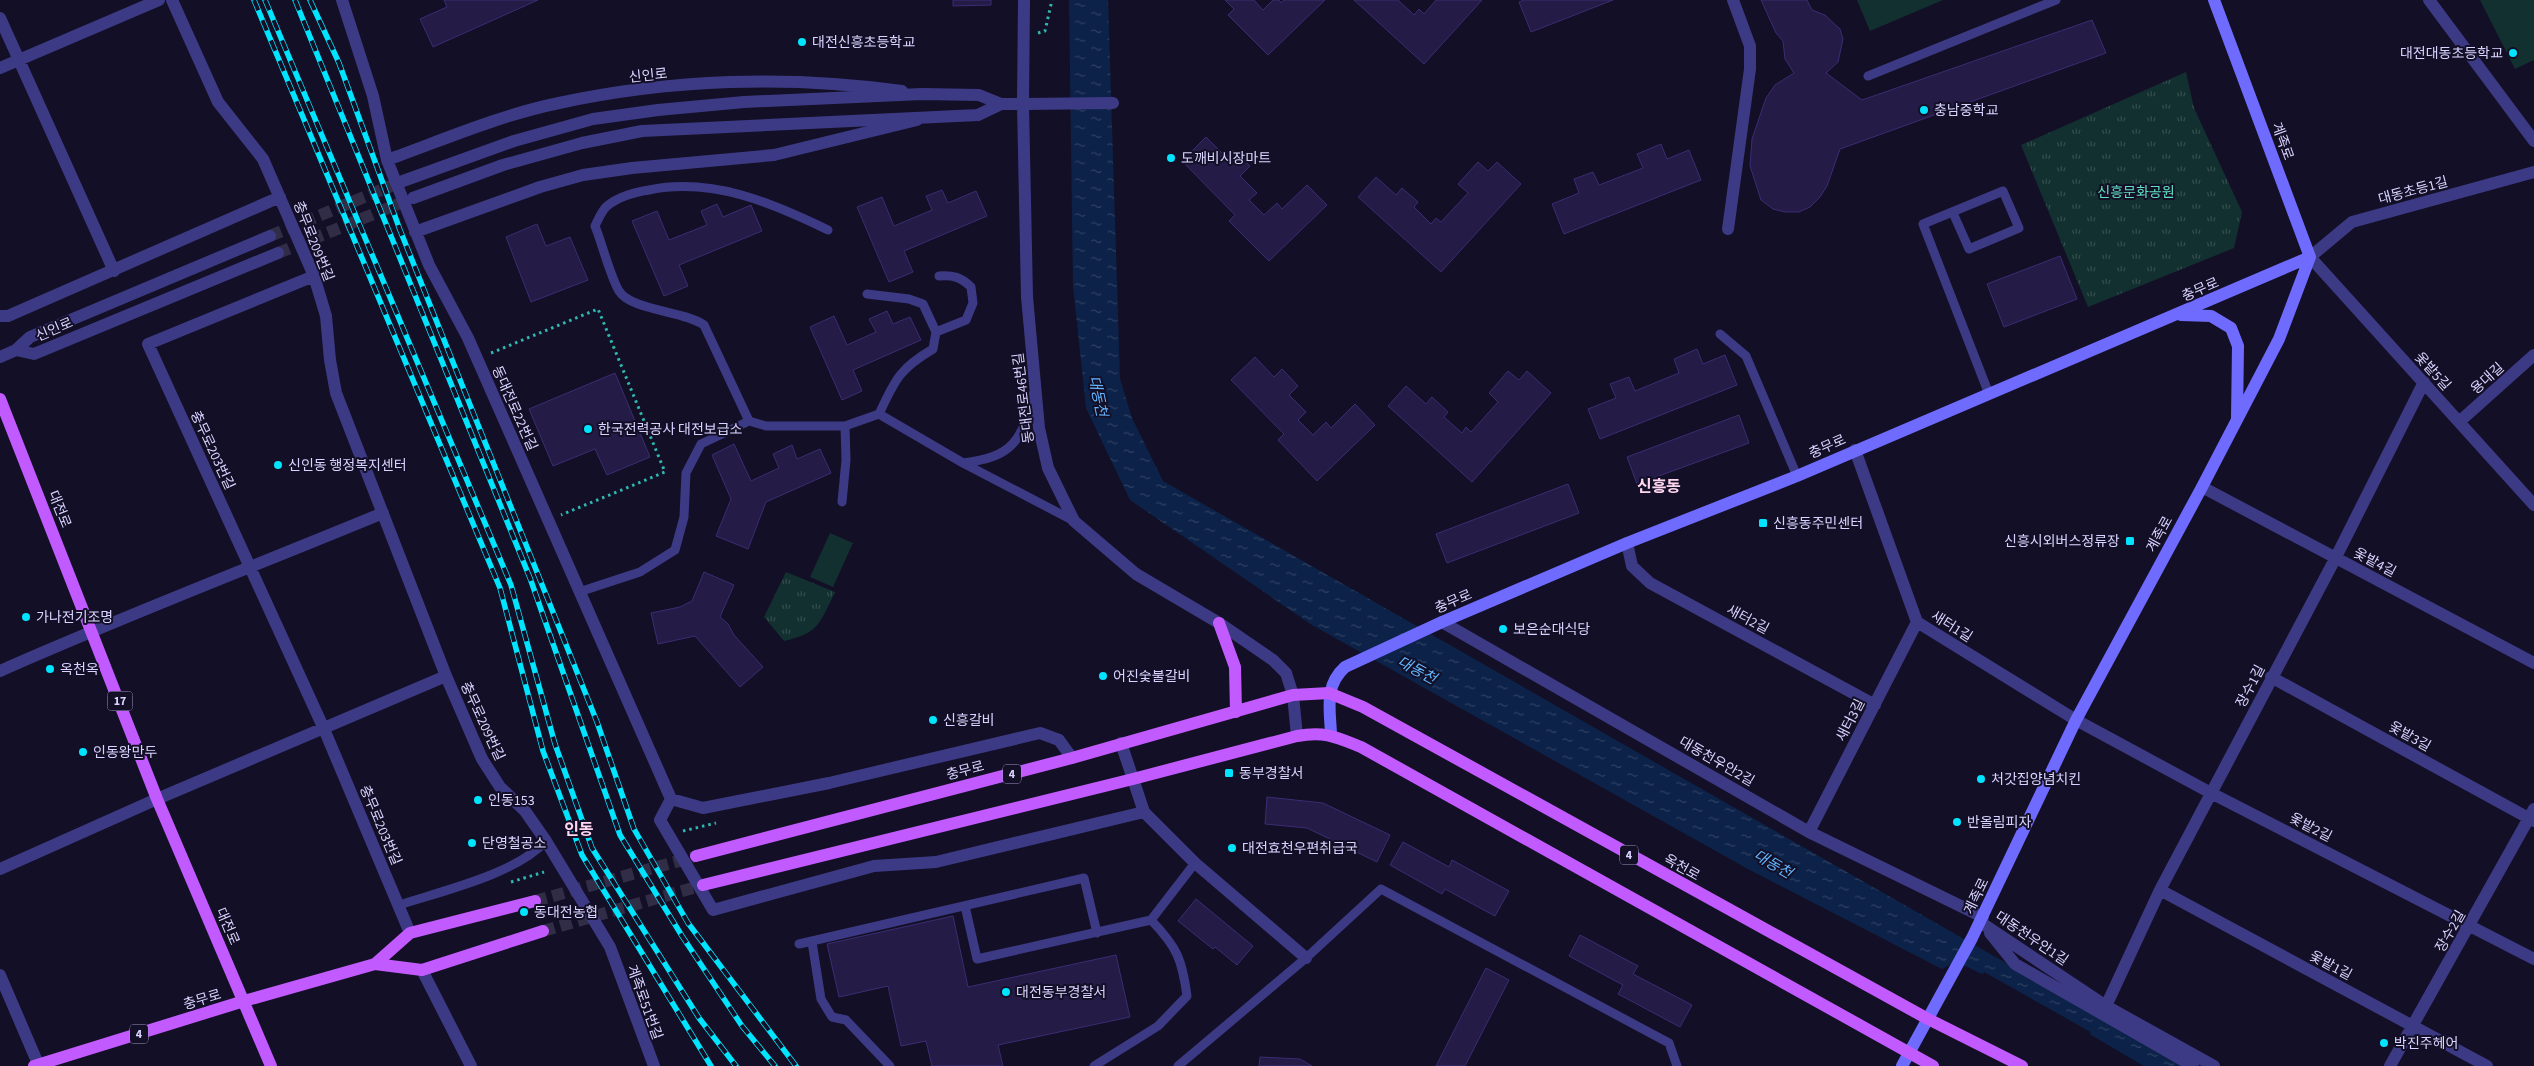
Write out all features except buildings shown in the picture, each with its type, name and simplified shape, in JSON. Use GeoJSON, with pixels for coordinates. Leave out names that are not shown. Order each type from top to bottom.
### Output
{"type":"FeatureCollection","features":[{"type":"Feature","properties":{"kind":"main road","name":"계족로"},"geometry":{"type":"LineString","coordinates":[[1902,1066],[1972,938],[2076,720],[2202,487],[2279,339],[2310,257],[2214,0]]}},
{"type":"Feature","properties":{"kind":"main road","name":"충무로"},"geometry":{"type":"LineString","coordinates":[[696,856],[1072,758],[1293,695],[1329,692],[1336,675],[1355,662],[1442,622],[1627,542],[1797,476],[2310,257]]}},
{"type":"Feature","properties":{"kind":"main road"},"geometry":{"type":"LineString","coordinates":[[2176,315],[2211,316],[2231,328],[2238,346],[2237,420]]}},
{"type":"Feature","properties":{"kind":"main road","name":"대전로"},"geometry":{"type":"LineString","coordinates":[[0,399],[157,798],[270,1066]]}},
{"type":"Feature","properties":{"kind":"main road"},"geometry":{"type":"LineString","coordinates":[[1219,623],[1235,667],[1236,712]]}},
{"type":"Feature","properties":{"kind":"main road"},"geometry":{"type":"LineString","coordinates":[[1329,692],[1331,734]]}},
{"type":"Feature","properties":{"kind":"main road","name":"옥천로"},"geometry":{"type":"LineString","coordinates":[[1329,692],[1363,707],[1928,1019],[2022,1066]]}},
{"type":"Feature","properties":{"kind":"main road"},"geometry":{"type":"LineString","coordinates":[[703,885],[1133,779],[1298,736],[1316,732],[1331,734],[1361,747],[1933,1066]]}},
{"type":"Feature","properties":{"kind":"main road","name":"충무로"},"geometry":{"type":"LineString","coordinates":[[375,964],[410,933],[535,901]]}},
{"type":"Feature","properties":{"kind":"main road","name":"충무로"},"geometry":{"type":"LineString","coordinates":[[37,1065],[244,1001],[375,964],[422,970],[543,931]]}},
{"type":"Feature","properties":{"kind":"street"},"geometry":{"type":"LineString","coordinates":[[0,68],[159,0]]}},
{"type":"Feature","properties":{"kind":"street","name":"충무로209번길"},"geometry":{"type":"LineString","coordinates":[[172,0],[218,102],[263,159],[314,276],[326,316],[330,360],[336,394],[446,676],[482,759],[500,787],[525,811],[546,841],[610,947]]}},
{"type":"Feature","properties":{"kind":"street","name":"동대전로22번길"},"geometry":{"type":"LineString","coordinates":[[342,0],[373,96],[387,160],[415,232],[477,359],[671,800]]}},
{"type":"Feature","properties":{"kind":"street","name":"동대전로46번길"},"geometry":{"type":"LineString","coordinates":[[1024,0],[1023,104],[1028,297],[1039,428],[1048,468],[1074,522],[1136,574],[1219,623],[1273,660],[1286,673],[1293,695],[1298,736]]}},
{"type":"Feature","properties":{"kind":"street"},"geometry":{"type":"LineString","coordinates":[[1728,229],[1750,69],[1750,46],[1733,0]]}},
{"type":"Feature","properties":{"kind":"street"},"geometry":{"type":"LineString","coordinates":[[2429,0],[2534,141]]}},
{"type":"Feature","properties":{"kind":"street"},"geometry":{"type":"LineString","coordinates":[[0,18],[114,271]]}},
{"type":"Feature","properties":{"kind":"street","name":"신인로"},"geometry":{"type":"LineString","coordinates":[[387,160],[504,118],[559,103],[635,90],[767,82],[831,84],[922,94]]}},
{"type":"Feature","properties":{"kind":"street","name":"신인로"},"geometry":{"type":"LineString","coordinates":[[404,180],[514,141],[592,119],[744,102],[922,94],[979,95],[1001,104],[1114,103]]}},
{"type":"Feature","properties":{"kind":"street","name":"신인로"},"geometry":{"type":"LineString","coordinates":[[413,198],[503,164],[582,142],[642,130],[978,116],[1001,104]]}},
{"type":"Feature","properties":{"kind":"street","name":"신인로"},"geometry":{"type":"LineString","coordinates":[[415,232],[540,186],[583,175],[632,168],[774,155],[888,129],[929,117]]}},
{"type":"Feature","properties":{"kind":"street","name":"대동초등1길"},"geometry":{"type":"LineString","coordinates":[[2310,257],[2352,222],[2534,172]]}},
{"type":"Feature","properties":{"kind":"street"},"geometry":{"type":"LineString","coordinates":[[0,316],[8,316],[114,271],[280,197]]}},
{"type":"Feature","properties":{"kind":"street","name":"신인로"},"geometry":{"type":"LineString","coordinates":[[16,350],[30,337],[270,236]]}},
{"type":"Feature","properties":{"kind":"street","name":"신인로"},"geometry":{"type":"LineString","coordinates":[[16,350],[34,354],[278,253]]}},
{"type":"Feature","properties":{"kind":"street","name":"옻밭5길"},"geometry":{"type":"LineString","coordinates":[[2310,257],[2534,504]]}},
{"type":"Feature","properties":{"kind":"street","name":"충무로203번길"},"geometry":{"type":"LineString","coordinates":[[314,276],[148,344],[324,729],[410,933]]}},
{"type":"Feature","properties":{"kind":"street"},"geometry":{"type":"LineString","coordinates":[[0,357],[16,350]]}},
{"type":"Feature","properties":{"kind":"street","name":"용대길"},"geometry":{"type":"LineString","coordinates":[[2459,422],[2534,355]]}},
{"type":"Feature","properties":{"kind":"street","name":"장수1길"},"geometry":{"type":"LineString","coordinates":[[2106,1006],[2160,890],[2335,559],[2424,382]]}},
{"type":"Feature","properties":{"kind":"street","name":"새터1길"},"geometry":{"type":"LineString","coordinates":[[1855,450],[1918,622],[2076,720]]}},
{"type":"Feature","properties":{"kind":"street","name":"옻밭4길"},"geometry":{"type":"LineString","coordinates":[[2202,487],[2534,663]]}},
{"type":"Feature","properties":{"kind":"street"},"geometry":{"type":"LineString","coordinates":[[0,671],[92,630],[251,568],[383,513]]}},
{"type":"Feature","properties":{"kind":"street","name":"새터2길"},"geometry":{"type":"LineString","coordinates":[[1627,542],[1632,566],[1650,583],[1875,704]]}},
{"type":"Feature","properties":{"kind":"street","name":"대동천우안2길"},"geometry":{"type":"LineString","coordinates":[[1442,622],[1809,832],[1981,919]]}},
{"type":"Feature","properties":{"kind":"street","name":"새터3길"},"geometry":{"type":"LineString","coordinates":[[1809,832],[1918,622]]}},
{"type":"Feature","properties":{"kind":"street"},"geometry":{"type":"LineString","coordinates":[[0,869],[157,798],[446,676]]}},
{"type":"Feature","properties":{"kind":"street","name":"옻밭3길"},"geometry":{"type":"LineString","coordinates":[[2271,678],[2532,816]]}},
{"type":"Feature","properties":{"kind":"street","name":"옻밭2길"},"geometry":{"type":"LineString","coordinates":[[2076,720],[2211,793],[2471,924],[2534,958]]}},
{"type":"Feature","properties":{"kind":"street"},"geometry":{"type":"LineString","coordinates":[[1072,758],[1058,740],[1040,734],[829,782],[703,808],[671,800],[660,820],[713,910],[874,866],[936,862],[1144,812]]}},
{"type":"Feature","properties":{"kind":"street"},"geometry":{"type":"LineString","coordinates":[[1121,743],[1144,812],[1196,863],[1306,958]]}},
{"type":"Feature","properties":{"kind":"street","name":"장수2길"},"geometry":{"type":"LineString","coordinates":[[2390,1066],[2532,816]]}},
{"type":"Feature","properties":{"kind":"street","name":"옻밭1길"},"geometry":{"type":"LineString","coordinates":[[2160,890],[2487,1066]]}},
{"type":"Feature","properties":{"kind":"street","name":"대동천우안1길"},"geometry":{"type":"LineString","coordinates":[[1981,919],[2106,1006],[2214,1066]]}},
{"type":"Feature","properties":{"kind":"street","name":"대동천우안1길"},"geometry":{"type":"LineString","coordinates":[[1981,919],[2015,964],[2192,1066]]}},
{"type":"Feature","properties":{"kind":"street","name":"계족로51번길"},"geometry":{"type":"LineString","coordinates":[[610,947],[654,1066]]}},
{"type":"Feature","properties":{"kind":"street"},"geometry":{"type":"LineString","coordinates":[[422,970],[471,1066]]}},
{"type":"Feature","properties":{"kind":"street"},"geometry":{"type":"LineString","coordinates":[[0,975],[37,1065]]}},
{"type":"Feature","properties":{"kind":"lane"},"geometry":{"type":"LineString","coordinates":[[1868,76],[2056,0]]}},
{"type":"Feature","properties":{"kind":"lane"},"geometry":{"type":"LineString","coordinates":[[749,421],[704,325],[693,317],[631,301],[620,291],[595,226],[606,206],[634,193],[669,186],[720,189],[777,205],[828,230]]}},
{"type":"Feature","properties":{"kind":"lane"},"geometry":{"type":"LineString","coordinates":[[1953,213],[1969,249],[2019,228],[2003,191],[1923,224],[1989,394]]}},
{"type":"Feature","properties":{"kind":"lane"},"geometry":{"type":"LineString","coordinates":[[936,332],[966,320],[973,303],[972,287],[963,279],[950,275],[939,276]]}},
{"type":"Feature","properties":{"kind":"lane"},"geometry":{"type":"LineString","coordinates":[[579,592],[640,572],[675,550],[684,517],[686,473],[701,444],[749,421],[766,426],[845,426],[879,414],[895,380],[911,362],[933,350],[936,332],[923,304],[909,299],[867,294]]}},
{"type":"Feature","properties":{"kind":"lane"},"geometry":{"type":"LineString","coordinates":[[1720,334],[1746,356],[1797,476]]}},
{"type":"Feature","properties":{"kind":"lane"},"geometry":{"type":"LineString","coordinates":[[963,463],[988,460],[1009,449],[1026,425],[1035,387]]}},
{"type":"Feature","properties":{"kind":"lane"},"geometry":{"type":"LineString","coordinates":[[879,414],[963,463],[1074,522]]}},
{"type":"Feature","properties":{"kind":"lane"},"geometry":{"type":"LineString","coordinates":[[842,502],[846,460],[845,426]]}},
{"type":"Feature","properties":{"kind":"lane"},"geometry":{"type":"LineString","coordinates":[[399,905],[486,876],[535,854],[546,841]]}},
{"type":"Feature","properties":{"kind":"lane"},"geometry":{"type":"LineString","coordinates":[[965,906],[977,959],[1151,920],[1196,863]]}},
{"type":"Feature","properties":{"kind":"lane"},"geometry":{"type":"LineString","coordinates":[[799,944],[1084,878],[1098,932]]}},
{"type":"Feature","properties":{"kind":"lane"},"geometry":{"type":"LineString","coordinates":[[1178,1066],[1306,958],[1381,889],[1669,1043],[1677,1066]]}},
{"type":"Feature","properties":{"kind":"lane"},"geometry":{"type":"LineString","coordinates":[[1094,1066],[1158,1026],[1187,996],[1183,966],[1171,941],[1151,920]]}},
{"type":"Feature","properties":{"kind":"lane"},"geometry":{"type":"LineString","coordinates":[[812,942],[821,999],[832,1017],[846,1020],[890,1066]]}},
{"type":"Feature","properties":{"kind":"path"},"geometry":{"type":"LineString","coordinates":[[1025,34],[1045,30],[1052,0]]}},
{"type":"Feature","properties":{"kind":"path"},"geometry":{"type":"LineString","coordinates":[[477,359],[598,309],[665,472],[548,520]]}},
{"type":"Feature","properties":{"kind":"green space"},"geometry":{"type":"Polygon","coordinates":[[[1857,0],[1943,0],[1870,31],[1857,0]]]}},
{"type":"Feature","properties":{"kind":"green space"},"geometry":{"type":"Polygon","coordinates":[[[2480,0],[2534,0],[2534,60],[2515,69],[2480,0]]]}},
{"type":"Feature","properties":{"kind":"green space","name":"신흥문화공원"},"geometry":{"type":"Polygon","coordinates":[[[2186,72],[2194,108],[2242,212],[2234,248],[2088,307],[2021,145],[2186,72]]]}},
{"type":"Feature","properties":{"kind":"green space"},"geometry":{"type":"Polygon","coordinates":[[[830,533],[853,543],[833,587],[810,577],[830,533]]]}},
{"type":"Feature","properties":{"kind":"green space"},"geometry":{"type":"Polygon","coordinates":[[[786,572],[835,592],[822,619],[812,630],[796,638],[784,641],[764,617],[786,572]]]}},
{"type":"Feature","properties":{"kind":"water"},"geometry":{"type":"Polygon","coordinates":[[[1069,0],[1108,0],[1120,379],[1132,418],[1163,481],[2186,1066],[2151,1066],[1961,959],[1942,969],[1748,869],[1312,625],[1130,500],[1086,408],[1073,286],[1069,0]]]}},
{"type":"Feature","properties":{"kind":"waterway","name":"대동천"},"geometry":{"type":"LineString","coordinates":[[1959,960],[1982,971]]}},
{"type":"Feature","properties":{"kind":"waterway","name":"대동천"},"geometry":{"type":"LineString","coordinates":[[2093,1033],[2149,1066]]}},
{"type":"Feature","properties":{"kind":"tunnel"},"geometry":{"type":"LineString","coordinates":[[270,236],[403,181]]}},
{"type":"Feature","properties":{"kind":"tunnel"},"geometry":{"type":"LineString","coordinates":[[278,253],[413,198]]}},
{"type":"Feature","properties":{"kind":"tunnel"},"geometry":{"type":"LineString","coordinates":[[535,901],[693,857]]}},
{"type":"Feature","properties":{"kind":"tunnel"},"geometry":{"type":"LineString","coordinates":[[543,931],[703,885]]}},
{"type":"Feature","properties":{"kind":"railway"},"geometry":{"type":"LineString","coordinates":[[254,0],[500,588],[543,751],[582,855],[711,1066]]}},
{"type":"Feature","properties":{"kind":"railway"},"geometry":{"type":"LineString","coordinates":[[265,0],[511,585],[555,744],[592,848],[699,1018],[736,1066]]}},
{"type":"Feature","properties":{"kind":"railway"},"geometry":{"type":"LineString","coordinates":[[295,0],[530,578],[620,835],[682,936],[742,1026],[775,1066]]}},
{"type":"Feature","properties":{"kind":"railway"},"geometry":{"type":"LineString","coordinates":[[310,0],[339,63],[400,230],[597,722],[634,829],[688,923],[796,1066]]}},
{"type":"Feature","properties":{"kind":"place","name":"대전신흥초등학교"},"geometry":{"type":"Point","coordinates":[802,42]}},
{"type":"Feature","properties":{"kind":"place","name":"대전대동초등학교"},"geometry":{"type":"Point","coordinates":[2513,53]}},
{"type":"Feature","properties":{"kind":"place","name":"충남중학교"},"geometry":{"type":"Point","coordinates":[1924,110]}},
{"type":"Feature","properties":{"kind":"place","name":"도깨비시장마트"},"geometry":{"type":"Point","coordinates":[1171,158]}},
{"type":"Feature","properties":{"kind":"place","name":"한국전력공사 대전보급소"},"geometry":{"type":"Point","coordinates":[588,429]}},
{"type":"Feature","properties":{"kind":"place","name":"신인동 행정복지센터"},"geometry":{"type":"Point","coordinates":[278,465]}},
{"type":"Feature","properties":{"kind":"place","name":"신흥동주민센터"},"geometry":{"type":"Point","coordinates":[1763,523]}},
{"type":"Feature","properties":{"kind":"place","name":"신흥시외버스정류장"},"geometry":{"type":"Point","coordinates":[2130,541]}},
{"type":"Feature","properties":{"kind":"place","name":"가나전기조명"},"geometry":{"type":"Point","coordinates":[26,617]}},
{"type":"Feature","properties":{"kind":"place","name":"보은순대식당"},"geometry":{"type":"Point","coordinates":[1503,629]}},
{"type":"Feature","properties":{"kind":"place","name":"옥천옥"},"geometry":{"type":"Point","coordinates":[50,669]}},
{"type":"Feature","properties":{"kind":"place","name":"어진숯불갈비"},"geometry":{"type":"Point","coordinates":[1103,676]}},
{"type":"Feature","properties":{"kind":"place","name":"신흥갈비"},"geometry":{"type":"Point","coordinates":[933,720]}},
{"type":"Feature","properties":{"kind":"place","name":"인동왕만두"},"geometry":{"type":"Point","coordinates":[83,752]}},
{"type":"Feature","properties":{"kind":"place","name":"동부경찰서"},"geometry":{"type":"Point","coordinates":[1229,773]}},
{"type":"Feature","properties":{"kind":"place","name":"처갓집양념치킨"},"geometry":{"type":"Point","coordinates":[1981,779]}},
{"type":"Feature","properties":{"kind":"place","name":"인동153"},"geometry":{"type":"Point","coordinates":[478,800]}},
{"type":"Feature","properties":{"kind":"place","name":"반올림피자"},"geometry":{"type":"Point","coordinates":[1957,822]}},
{"type":"Feature","properties":{"kind":"place","name":"단영철공소"},"geometry":{"type":"Point","coordinates":[472,843]}},
{"type":"Feature","properties":{"kind":"place","name":"대전효천우편취급국"},"geometry":{"type":"Point","coordinates":[1232,848]}},
{"type":"Feature","properties":{"kind":"place","name":"동대전농협"},"geometry":{"type":"Point","coordinates":[524,912]}},
{"type":"Feature","properties":{"kind":"place","name":"대전동부경찰서"},"geometry":{"type":"Point","coordinates":[1006,992]}},
{"type":"Feature","properties":{"kind":"place","name":"박진주헤어"},"geometry":{"type":"Point","coordinates":[2384,1043]}},
{"type":"Feature","properties":{"kind":"district","name":"신흥동"},"geometry":{"type":"Point","coordinates":[1659,486]}},
{"type":"Feature","properties":{"kind":"district","name":"인동"},"geometry":{"type":"Point","coordinates":[579,829]}}]}
